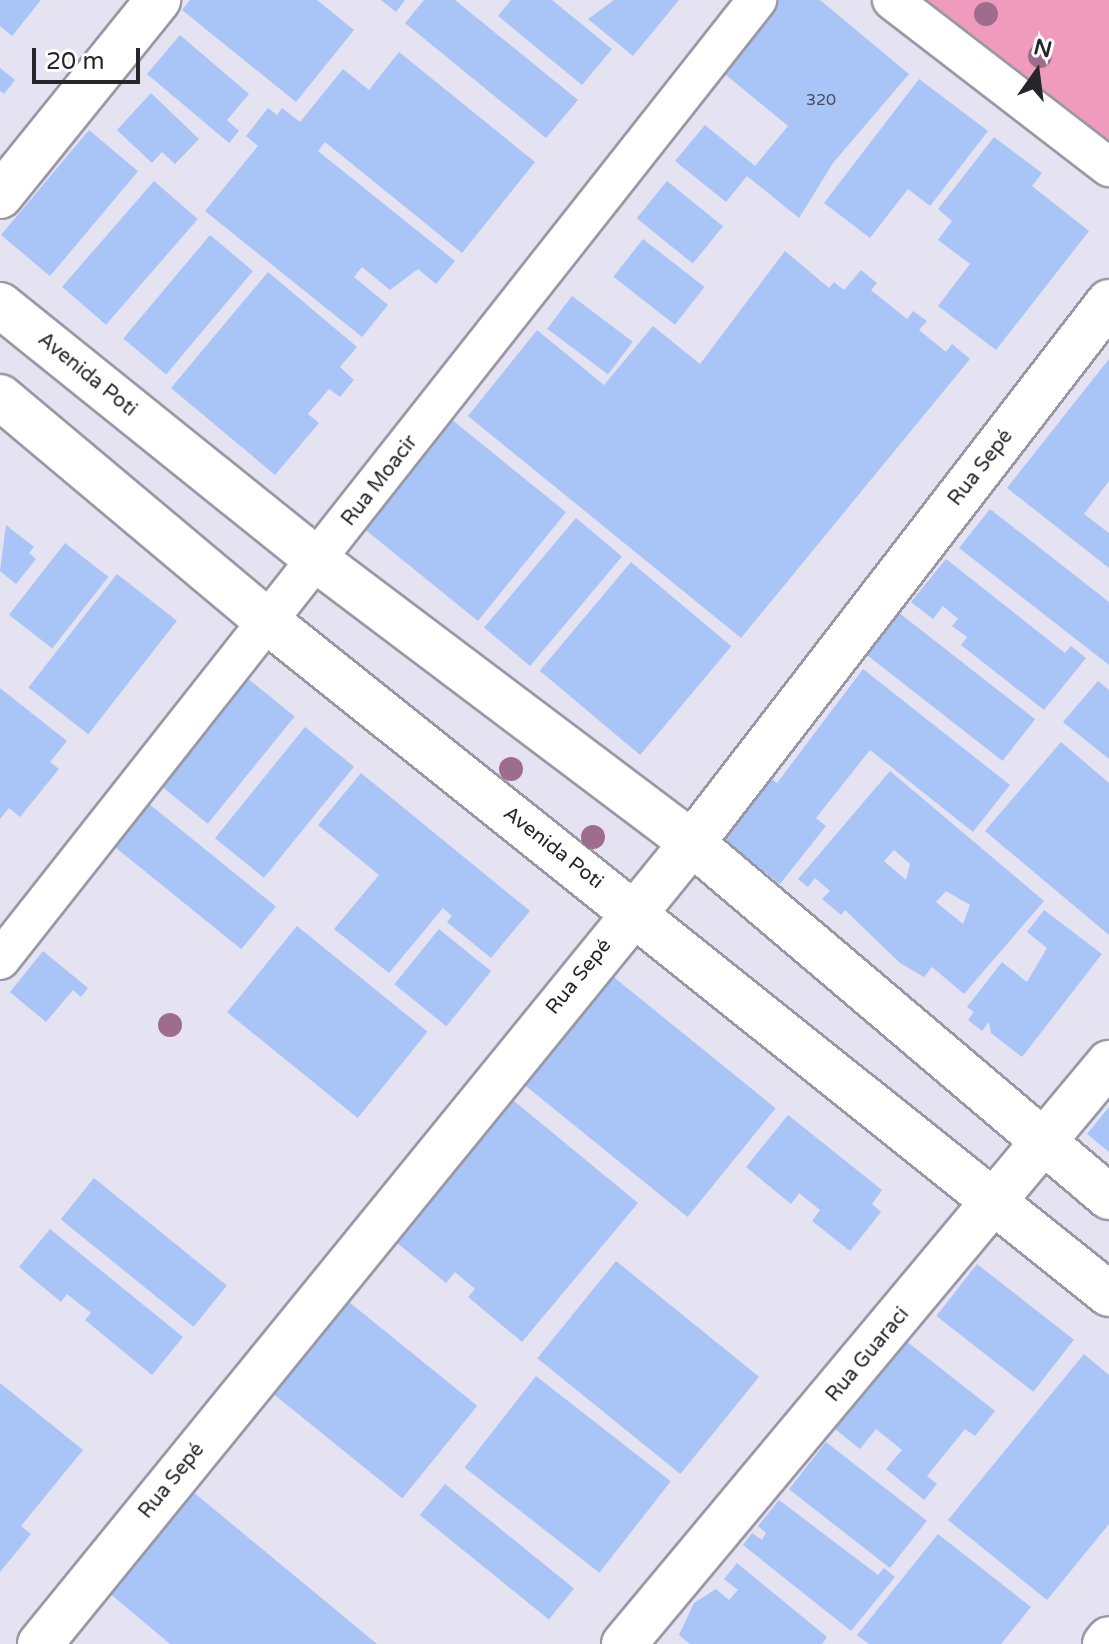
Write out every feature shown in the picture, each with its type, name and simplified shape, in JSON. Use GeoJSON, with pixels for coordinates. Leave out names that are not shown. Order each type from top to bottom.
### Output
{"type":"FeatureCollection","features":[{"type":"Feature","properties":{"kind":"main road"},"geometry":{"type":"LineString","coordinates":[[0,196],[158,0]]}},
{"type":"Feature","properties":{"kind":"main road","name":"Rua Sepé"},"geometry":{"type":"LineString","coordinates":[[40,1644],[633,911],[692,843],[1109,302]]}},
{"type":"Feature","properties":{"kind":"main road","name":"Avenida Poti"},"geometry":{"type":"LineString","coordinates":[[0,305],[318,561],[692,843],[1109,1197]]}},
{"type":"Feature","properties":{"kind":"main road","name":"Avenida Poti"},"geometry":{"type":"LineString","coordinates":[[0,397],[271,624],[1109,1294]]}},
{"type":"Feature","properties":{"kind":"main road","name":"Rua Guaraci"},"geometry":{"type":"LineString","coordinates":[[624,1644],[1045,1145],[1109,1063]]}},
{"type":"Feature","properties":{"kind":"main road"},"geometry":{"type":"LineString","coordinates":[[1105,1644],[1109,1639]]}},
{"type":"Feature","properties":{"kind":"street","name":"Rua Moacir"},"geometry":{"type":"LineString","coordinates":[[0,960],[271,624],[757,0]]}},
{"type":"Feature","properties":{"kind":"street"},"geometry":{"type":"LineString","coordinates":[[892,0],[1109,167]]}},
{"type":"Feature","properties":{"kind":"shaded area"},"geometry":{"type":"Polygon","coordinates":[[[920,0],[1109,0],[1109,139],[1089,133],[920,0]]]}},
{"type":"Feature","properties":{"kind":"building"},"geometry":{"type":"Polygon","coordinates":[[[0,0],[41,0],[12,36],[0,26],[0,0]]]}},
{"type":"Feature","properties":{"kind":"building"},"geometry":{"type":"Polygon","coordinates":[[[190,0],[317,0],[354,30],[296,102],[182,10],[190,0]]]}},
{"type":"Feature","properties":{"kind":"building"},"geometry":{"type":"Polygon","coordinates":[[[381,0],[405,0],[396,12],[381,0]]]}},
{"type":"Feature","properties":{"kind":"building"},"geometry":{"type":"Polygon","coordinates":[[[424,0],[455,0],[578,100],[546,138],[405,23],[424,0]]]}},
{"type":"Feature","properties":{"kind":"building"},"geometry":{"type":"Polygon","coordinates":[[[511,0],[552,0],[612,49],[582,85],[498,16],[511,0]]]}},
{"type":"Feature","properties":{"kind":"building"},"geometry":{"type":"Polygon","coordinates":[[[614,0],[679,0],[633,56],[588,19],[614,0]]]}},
{"type":"Feature","properties":{"kind":"building"},"geometry":{"type":"Polygon","coordinates":[[[778,0],[820,0],[909,74],[833,163],[799,218],[747,176],[726,202],[675,161],[705,125],[755,166],[788,126],[720,70],[778,0]]]}},
{"type":"Feature","properties":{"kind":"building"},"geometry":{"type":"Polygon","coordinates":[[[180,35],[249,94],[227,120],[239,131],[229,143],[147,74],[180,35]]]}},
{"type":"Feature","properties":{"kind":"building"},"geometry":{"type":"Polygon","coordinates":[[[399,52],[535,162],[462,253],[325,142],[318,151],[455,261],[436,284],[418,269],[390,290],[362,267],[354,277],[388,305],[362,337],[205,211],[258,146],[246,136],[268,108],[277,115],[282,108],[300,122],[343,69],[369,90],[399,52]]]}},
{"type":"Feature","properties":{"kind":"building"},"geometry":{"type":"Polygon","coordinates":[[[0,68],[15,80],[4,94],[0,91],[0,68]]]}},
{"type":"Feature","properties":{"kind":"building"},"geometry":{"type":"Polygon","coordinates":[[[919,79],[988,131],[930,206],[908,189],[870,238],[824,203],[919,79]]]}},
{"type":"Feature","properties":{"kind":"building"},"geometry":{"type":"Polygon","coordinates":[[[151,93],[199,139],[175,164],[162,152],[152,163],[117,130],[151,93]]]}},
{"type":"Feature","properties":{"kind":"building"},"geometry":{"type":"Polygon","coordinates":[[[89,130],[138,171],[50,276],[1,235],[89,130]]]}},
{"type":"Feature","properties":{"kind":"building"},"geometry":{"type":"Polygon","coordinates":[[[994,137],[1042,173],[1032,186],[1089,231],[996,350],[938,306],[970,264],[938,240],[952,221],[938,209],[994,137]]]}},
{"type":"Feature","properties":{"kind":"building"},"geometry":{"type":"Polygon","coordinates":[[[154,181],[198,219],[106,325],[62,287],[154,181]]]}},
{"type":"Feature","properties":{"kind":"building"},"geometry":{"type":"Polygon","coordinates":[[[667,181],[723,226],[693,264],[637,218],[667,181]]]}},
{"type":"Feature","properties":{"kind":"building"},"geometry":{"type":"Polygon","coordinates":[[[210,235],[253,271],[166,374],[123,338],[210,235]]]}},
{"type":"Feature","properties":{"kind":"building"},"geometry":{"type":"Polygon","coordinates":[[[643,239],[704,287],[675,325],[613,277],[643,239]]]}},
{"type":"Feature","properties":{"kind":"building"},"geometry":{"type":"Polygon","coordinates":[[[785,251],[829,288],[834,282],[844,290],[861,270],[877,283],[871,290],[907,319],[913,311],[927,321],[919,330],[946,352],[952,344],[970,359],[741,638],[468,416],[537,330],[604,385],[653,326],[700,364],[785,251]]]}},
{"type":"Feature","properties":{"kind":"building"},"geometry":{"type":"Polygon","coordinates":[[[268,272],[357,347],[340,367],[354,380],[340,397],[329,389],[308,414],[319,423],[275,475],[171,388],[268,272]]]}},
{"type":"Feature","properties":{"kind":"building"},"geometry":{"type":"Polygon","coordinates":[[[572,296],[633,342],[608,374],[547,329],[572,296]]]}},
{"type":"Feature","properties":{"kind":"building"},"geometry":{"type":"Polygon","coordinates":[[[1109,359],[1109,481],[1084,514],[1109,533],[1109,568],[1007,488],[1109,359]]]}},
{"type":"Feature","properties":{"kind":"building"},"geometry":{"type":"Polygon","coordinates":[[[451,419],[566,512],[478,621],[363,528],[451,419]]]}},
{"type":"Feature","properties":{"kind":"building"},"geometry":{"type":"Polygon","coordinates":[[[990,509],[1109,602],[1109,665],[959,548],[990,509]]]}},
{"type":"Feature","properties":{"kind":"building"},"geometry":{"type":"Polygon","coordinates":[[[576,518],[622,557],[530,666],[484,628],[576,518]]]}},
{"type":"Feature","properties":{"kind":"building"},"geometry":{"type":"Polygon","coordinates":[[[6,525],[34,547],[29,553],[36,559],[16,584],[0,571],[6,525]]]}},
{"type":"Feature","properties":{"kind":"building"},"geometry":{"type":"Polygon","coordinates":[[[65,543],[108,577],[52,649],[9,615],[65,543]]]}},
{"type":"Feature","properties":{"kind":"building"},"geometry":{"type":"Polygon","coordinates":[[[946,559],[1065,653],[1071,646],[1086,658],[1044,710],[961,645],[967,637],[952,626],[958,619],[943,606],[933,619],[911,602],[946,559]]]}},
{"type":"Feature","properties":{"kind":"building"},"geometry":{"type":"Polygon","coordinates":[[[631,562],[731,646],[640,755],[540,671],[631,562]]]}},
{"type":"Feature","properties":{"kind":"building"},"geometry":{"type":"Polygon","coordinates":[[[117,574],[177,621],[88,734],[28,687],[117,574]]]}},
{"type":"Feature","properties":{"kind":"building"},"geometry":{"type":"Polygon","coordinates":[[[898,612],[1035,719],[1002,761],[865,654],[898,612]]]}},
{"type":"Feature","properties":{"kind":"building"},"geometry":{"type":"Polygon","coordinates":[[[863,669],[1010,785],[973,832],[870,750],[816,818],[826,826],[780,884],[716,833],[764,773],[777,783],[863,669]]]}},
{"type":"Feature","properties":{"kind":"building"},"geometry":{"type":"Polygon","coordinates":[[[241,673],[295,716],[208,824],[154,780],[241,673]]]}},
{"type":"Feature","properties":{"kind":"building"},"geometry":{"type":"Polygon","coordinates":[[[1098,681],[1109,690],[1109,759],[1063,722],[1098,681]]]}},
{"type":"Feature","properties":{"kind":"building"},"geometry":{"type":"Polygon","coordinates":[[[0,688],[67,741],[50,762],[59,769],[20,817],[9,808],[0,819],[0,688]]]}},
{"type":"Feature","properties":{"kind":"building"},"geometry":{"type":"Polygon","coordinates":[[[305,727],[354,767],[264,878],[215,838],[305,727]]]}},
{"type":"Feature","properties":{"kind":"building"},"geometry":{"type":"Polygon","coordinates":[[[1061,742],[1109,783],[1109,935],[985,831],[1061,742]]]}},
{"type":"Feature","properties":{"kind":"building"},"geometry":{"type":"Polygon","coordinates":[[[890,771],[1044,901],[964,994],[932,967],[924,977],[900,963],[845,910],[841,915],[822,899],[830,891],[815,878],[808,887],[798,879],[890,771]],[[894,850],[884,861],[906,880],[910,864],[894,850]],[[946,891],[936,902],[963,924],[970,905],[946,891]]]}},
{"type":"Feature","properties":{"kind":"building"},"geometry":{"type":"Polygon","coordinates":[[[361,773],[530,911],[491,958],[447,922],[452,916],[443,908],[389,973],[334,929],[379,875],[318,825],[361,773]]]}},
{"type":"Feature","properties":{"kind":"building"},"geometry":{"type":"Polygon","coordinates":[[[143,799],[276,907],[241,949],[108,842],[143,799]]]}},
{"type":"Feature","properties":{"kind":"building"},"geometry":{"type":"Polygon","coordinates":[[[1044,910],[1102,954],[1022,1057],[991,1033],[989,1022],[982,1031],[968,1020],[974,1012],[967,1007],[1002,962],[1027,982],[1047,948],[1027,932],[1044,910]]]}},
{"type":"Feature","properties":{"kind":"building"},"geometry":{"type":"Polygon","coordinates":[[[297,926],[428,1032],[358,1118],[227,1012],[297,926]]]}},
{"type":"Feature","properties":{"kind":"building"},"geometry":{"type":"Polygon","coordinates":[[[439,929],[491,971],[446,1026],[394,984],[439,929]]]}},
{"type":"Feature","properties":{"kind":"building"},"geometry":{"type":"Polygon","coordinates":[[[43,951],[88,988],[81,997],[73,990],[46,1022],[10,992],[43,951]]]}},
{"type":"Feature","properties":{"kind":"building"},"geometry":{"type":"Polygon","coordinates":[[[600,966],[776,1108],[688,1217],[512,1075],[600,966]]]}},
{"type":"Feature","properties":{"kind":"building"},"geometry":{"type":"Polygon","coordinates":[[[508,1096],[638,1203],[522,1342],[468,1297],[475,1289],[455,1272],[446,1283],[390,1237],[508,1096]]]}},
{"type":"Feature","properties":{"kind":"building"},"geometry":{"type":"Polygon","coordinates":[[[1109,1107],[1109,1152],[1087,1134],[1109,1107]]]}},
{"type":"Feature","properties":{"kind":"building"},"geometry":{"type":"Polygon","coordinates":[[[788,1115],[882,1190],[872,1204],[881,1212],[850,1251],[812,1221],[820,1210],[799,1193],[791,1204],[746,1167],[788,1115]]]}},
{"type":"Feature","properties":{"kind":"building"},"geometry":{"type":"Polygon","coordinates":[[[94,1178],[227,1286],[194,1327],[61,1219],[94,1178]]]}},
{"type":"Feature","properties":{"kind":"building"},"geometry":{"type":"Polygon","coordinates":[[[50,1229],[183,1337],[152,1375],[85,1320],[91,1313],[67,1294],[61,1302],[19,1267],[50,1229]]]}},
{"type":"Feature","properties":{"kind":"building"},"geometry":{"type":"Polygon","coordinates":[[[616,1261],[759,1377],[680,1474],[537,1358],[616,1261]]]}},
{"type":"Feature","properties":{"kind":"building"},"geometry":{"type":"Polygon","coordinates":[[[977,1264],[1074,1340],[1033,1392],[936,1316],[977,1264]]]}},
{"type":"Feature","properties":{"kind":"building"},"geometry":{"type":"Polygon","coordinates":[[[349,1302],[477,1406],[402,1498],[274,1394],[349,1302]]]}},
{"type":"Feature","properties":{"kind":"building"},"geometry":{"type":"Polygon","coordinates":[[[901,1337],[995,1411],[975,1436],[965,1429],[927,1476],[937,1484],[924,1500],[886,1469],[902,1450],[876,1429],[860,1449],[830,1425],[901,1337]]]}},
{"type":"Feature","properties":{"kind":"building"},"geometry":{"type":"Polygon","coordinates":[[[1084,1354],[1109,1375],[1109,1524],[1047,1600],[948,1520],[1084,1354]]]}},
{"type":"Feature","properties":{"kind":"building"},"geometry":{"type":"Polygon","coordinates":[[[536,1376],[671,1481],[599,1573],[465,1467],[536,1376]]]}},
{"type":"Feature","properties":{"kind":"building"},"geometry":{"type":"Polygon","coordinates":[[[0,1383],[83,1450],[21,1526],[31,1534],[0,1572],[0,1383]]]}},
{"type":"Feature","properties":{"kind":"building"},"geometry":{"type":"Polygon","coordinates":[[[826,1442],[927,1521],[890,1568],[789,1489],[826,1442]]]}},
{"type":"Feature","properties":{"kind":"building"},"geometry":{"type":"Polygon","coordinates":[[[445,1484],[574,1588],[549,1620],[420,1515],[445,1484]]]}},
{"type":"Feature","properties":{"kind":"building"},"geometry":{"type":"Polygon","coordinates":[[[192,1491],[377,1644],[170,1644],[108,1592],[192,1491]]]}},
{"type":"Feature","properties":{"kind":"building"},"geometry":{"type":"Polygon","coordinates":[[[779,1500],[878,1575],[884,1568],[895,1577],[851,1631],[743,1545],[752,1533],[762,1540],[766,1533],[758,1526],[779,1500]]]}},
{"type":"Feature","properties":{"kind":"building"},"geometry":{"type":"Polygon","coordinates":[[[938,1534],[1031,1607],[1001,1644],[869,1644],[857,1635],[938,1534]]]}},
{"type":"Feature","properties":{"kind":"building"},"geometry":{"type":"Polygon","coordinates":[[[737,1563],[827,1637],[822,1644],[690,1644],[679,1635],[694,1603],[716,1589],[729,1600],[738,1590],[724,1579],[737,1563]]]}}]}
